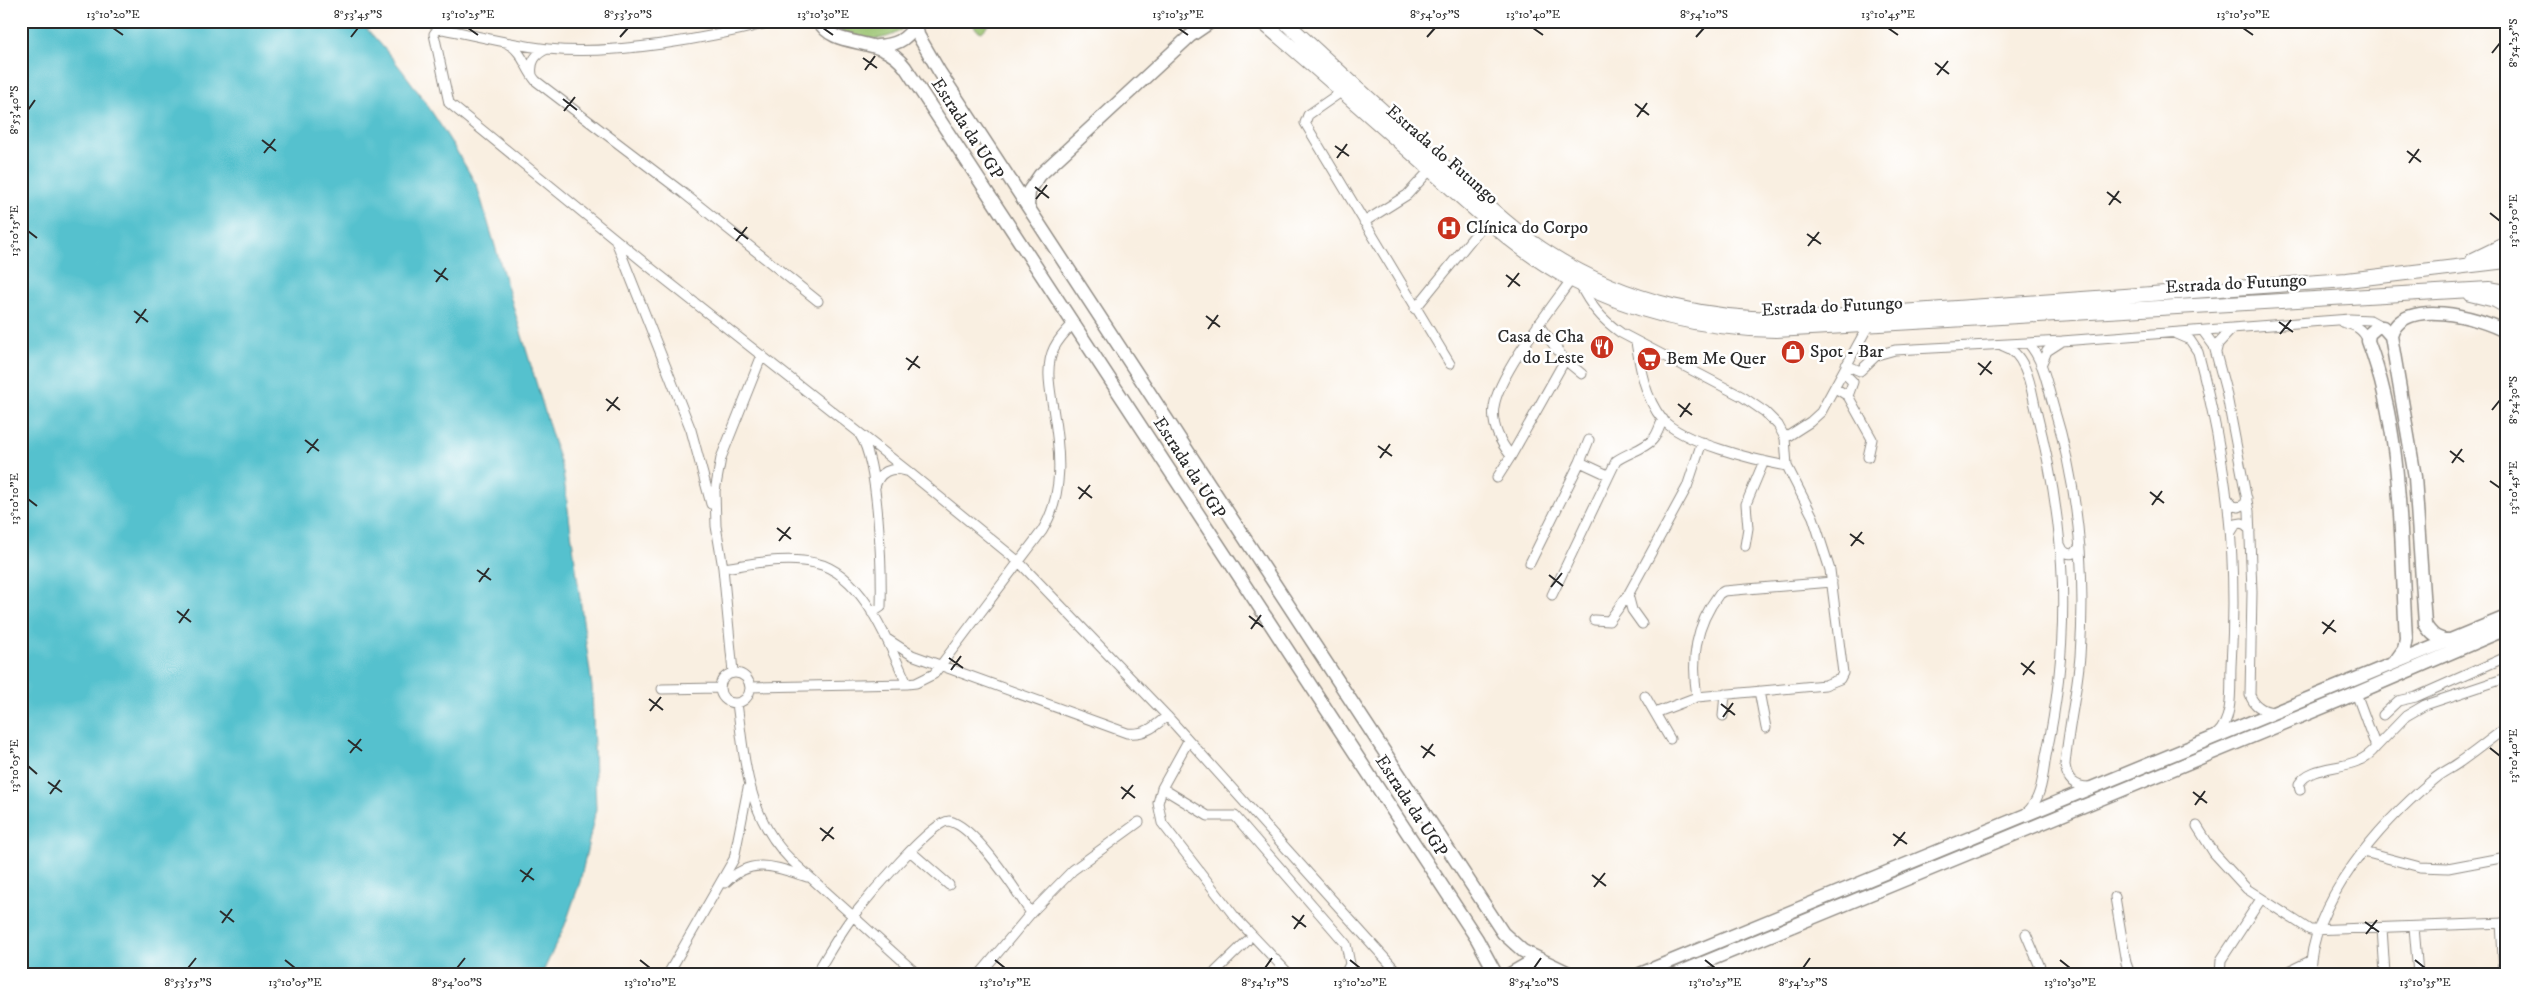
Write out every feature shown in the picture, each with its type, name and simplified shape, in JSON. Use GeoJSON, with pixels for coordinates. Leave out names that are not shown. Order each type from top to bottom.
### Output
{"type":"FeatureCollection","features":[{"type":"Feature","properties":{"kind":"main road","name":"Estrada do Futungo"},"geometry":{"type":"LineString","coordinates":[[1261,21],[1513,242],[1575,281],[1637,307],[1702,324],[1776,330],[2422,292],[2489,289],[2506,292]]}},
{"type":"Feature","properties":{"kind":"main road","name":"Estrada do Futungo"},"geometry":{"type":"LineString","coordinates":[[1284,21],[1447,169],[1535,244],[1564,263],[1605,283],[1639,297],[1685,310],[1728,317],[1803,319],[2347,280],[2506,261]]}},
{"type":"Feature","properties":{"kind":"main road"},"geometry":{"type":"LineString","coordinates":[[2456,266],[2482,257],[2506,244]]}},
{"type":"Feature","properties":{"kind":"main road"},"geometry":{"type":"LineString","coordinates":[[2457,291],[2495,300],[2506,306]]}},
{"type":"Feature","properties":{"kind":"street"},"geometry":{"type":"LineString","coordinates":[[775,21],[665,42],[585,50],[549,49],[437,30],[434,34],[449,103],[616,240],[909,472],[1019,562],[1167,716],[1399,974]]}},
{"type":"Feature","properties":{"kind":"street"},"geometry":{"type":"LineString","coordinates":[[1190,36],[1198,21]]}},
{"type":"Feature","properties":{"kind":"street"},"geometry":{"type":"LineString","coordinates":[[1028,206],[1029,191],[1040,176],[1190,36],[1212,21]]}},
{"type":"Feature","properties":{"kind":"street","name":"Estrada da UGP"},"geometry":{"type":"LineString","coordinates":[[818,23],[840,39],[878,46],[898,59],[912,78],[1477,939],[1496,974]]}},
{"type":"Feature","properties":{"kind":"street"},"geometry":{"type":"LineString","coordinates":[[878,46],[898,43],[905,39],[916,23]]}},
{"type":"Feature","properties":{"kind":"street","name":"Estrada da UGP"},"geometry":{"type":"LineString","coordinates":[[916,23],[922,45],[1504,934],[1523,951],[1571,974]]}},
{"type":"Feature","properties":{"kind":"street"},"geometry":{"type":"LineString","coordinates":[[504,42],[515,47],[532,76],[818,301]]}},
{"type":"Feature","properties":{"kind":"street"},"geometry":{"type":"LineString","coordinates":[[532,76],[532,62],[537,53],[549,49]]}},
{"type":"Feature","properties":{"kind":"street"},"geometry":{"type":"LineString","coordinates":[[1341,92],[1308,115],[1305,123],[1415,309],[1450,364]]}},
{"type":"Feature","properties":{"kind":"street"},"geometry":{"type":"LineString","coordinates":[[1364,222],[1408,195],[1430,170]]}},
{"type":"Feature","properties":{"kind":"street"},"geometry":{"type":"LineString","coordinates":[[1007,175],[1014,181],[1023,182],[1040,176]]}},
{"type":"Feature","properties":{"kind":"street"},"geometry":{"type":"LineString","coordinates":[[1415,309],[1487,220]]}},
{"type":"Feature","properties":{"kind":"street"},"geometry":{"type":"LineString","coordinates":[[616,240],[691,430],[707,485],[723,568],[734,672]]}},
{"type":"Feature","properties":{"kind":"street"},"geometry":{"type":"LineString","coordinates":[[1511,456],[1501,442],[1495,428],[1494,408],[1498,391],[1538,324],[1575,281],[1591,306],[1605,322],[1636,342],[1743,397],[1766,412],[1785,438],[1787,466],[1813,517],[1832,582],[1843,673],[1840,679],[1825,686],[1697,697],[1655,713]]}},
{"type":"Feature","properties":{"kind":"street"},"geometry":{"type":"LineString","coordinates":[[2387,332],[2404,317],[2419,314],[2462,315],[2491,324],[2506,332]]}},
{"type":"Feature","properties":{"kind":"street"},"geometry":{"type":"LineString","coordinates":[[1844,369],[1860,371],[1878,355],[1895,350],[2062,341],[2364,319],[2387,332],[2413,460],[2417,494],[2425,624],[2433,636],[2439,639],[2452,640]]}},
{"type":"Feature","properties":{"kind":"street"},"geometry":{"type":"LineString","coordinates":[[2337,321],[2359,328],[2365,333],[2382,385],[2395,463],[2404,552],[2406,638],[2401,656],[2387,668]]}},
{"type":"Feature","properties":{"kind":"street"},"geometry":{"type":"LineString","coordinates":[[750,687],[907,684],[926,679],[934,674],[1052,516],[1057,496],[1059,453],[1049,368],[1054,349],[1073,324]]}},
{"type":"Feature","properties":{"kind":"street"},"geometry":{"type":"LineString","coordinates":[[1538,324],[1565,360],[1582,374]]}},
{"type":"Feature","properties":{"kind":"street"},"geometry":{"type":"LineString","coordinates":[[1785,438],[1810,422],[1821,412],[1868,326]]}},
{"type":"Feature","properties":{"kind":"street"},"geometry":{"type":"LineString","coordinates":[[2216,352],[2218,344],[2232,329]]}},
{"type":"Feature","properties":{"kind":"street"},"geometry":{"type":"LineString","coordinates":[[2368,341],[2373,330],[2387,332]]}},
{"type":"Feature","properties":{"kind":"street"},"geometry":{"type":"LineString","coordinates":[[2198,352],[2203,331]]}},
{"type":"Feature","properties":{"kind":"street"},"geometry":{"type":"LineString","coordinates":[[2203,331],[2216,352],[2235,430],[2246,498],[2250,532],[2252,592],[2250,695],[2253,702],[2266,711],[2282,711]]}},
{"type":"Feature","properties":{"kind":"street"},"geometry":{"type":"LineString","coordinates":[[2174,333],[2190,340],[2198,352],[2218,437],[2228,499],[2231,532],[2234,612],[2229,707],[2224,728],[2204,743]]}},
{"type":"Feature","properties":{"kind":"street"},"geometry":{"type":"LineString","coordinates":[[2041,365],[2047,351],[2062,341]]}},
{"type":"Feature","properties":{"kind":"street"},"geometry":{"type":"LineString","coordinates":[[1636,342],[1644,381],[1651,400],[1663,419],[1675,430],[1702,442],[1764,462],[1787,466]]}},
{"type":"Feature","properties":{"kind":"street"},"geometry":{"type":"LineString","coordinates":[[2028,343],[2036,351],[2041,365],[2068,464],[2080,546],[2082,579],[2080,656],[2065,765],[2066,774],[2079,786],[2088,787],[2107,783]]}},
{"type":"Feature","properties":{"kind":"street"},"geometry":{"type":"LineString","coordinates":[[2014,821],[2030,810],[2038,795],[2052,730],[2063,648],[2064,579],[2061,546],[2049,459],[2023,366],[2022,358],[2028,343]]}},
{"type":"Feature","properties":{"kind":"street"},"geometry":{"type":"LineString","coordinates":[[1998,344],[2016,353],[2023,366]]}},
{"type":"Feature","properties":{"kind":"street"},"geometry":{"type":"LineString","coordinates":[[716,526],[715,491],[721,458],[762,355]]}},
{"type":"Feature","properties":{"kind":"street"},"geometry":{"type":"LineString","coordinates":[[1497,478],[1565,360]]}},
{"type":"Feature","properties":{"kind":"street"},"geometry":{"type":"LineString","coordinates":[[1844,369],[1853,382],[1848,396]]}},
{"type":"Feature","properties":{"kind":"street"},"geometry":{"type":"LineString","coordinates":[[1835,388],[1848,396],[1872,439],[1868,457]]}},
{"type":"Feature","properties":{"kind":"street"},"geometry":{"type":"LineString","coordinates":[[1552,595],[1616,461],[1626,453],[1649,444],[1663,419]]}},
{"type":"Feature","properties":{"kind":"street"},"geometry":{"type":"LineString","coordinates":[[857,431],[864,441],[868,453],[882,562],[881,607],[872,612]]}},
{"type":"Feature","properties":{"kind":"street"},"geometry":{"type":"LineString","coordinates":[[1530,563],[1589,440]]}},
{"type":"Feature","properties":{"kind":"street"},"geometry":{"type":"LineString","coordinates":[[1594,620],[1609,621],[1628,595],[1687,487],[1702,442]]}},
{"type":"Feature","properties":{"kind":"street"},"geometry":{"type":"LineString","coordinates":[[2395,463],[2398,468],[2404,470],[2410,468],[2413,460]]}},
{"type":"Feature","properties":{"kind":"street"},"geometry":{"type":"LineString","coordinates":[[1580,462],[1608,475]]}},
{"type":"Feature","properties":{"kind":"street"},"geometry":{"type":"LineString","coordinates":[[1745,546],[1748,528],[1746,504],[1764,462]]}},
{"type":"Feature","properties":{"kind":"street"},"geometry":{"type":"LineString","coordinates":[[874,491],[877,479],[886,471],[896,468],[909,472]]}},
{"type":"Feature","properties":{"kind":"street"},"geometry":{"type":"LineString","coordinates":[[2399,495],[2403,488],[2409,486],[2414,488],[2417,494]]}},
{"type":"Feature","properties":{"kind":"street"},"geometry":{"type":"LineString","coordinates":[[2228,499],[2231,505],[2239,507],[2245,504],[2246,498]]}},
{"type":"Feature","properties":{"kind":"street"},"geometry":{"type":"LineString","coordinates":[[2231,532],[2236,524],[2242,523],[2247,526],[2250,532]]}},
{"type":"Feature","properties":{"kind":"street"},"geometry":{"type":"LineString","coordinates":[[2061,546],[2064,552],[2069,554],[2075,553],[2080,546]]}},
{"type":"Feature","properties":{"kind":"street"},"geometry":{"type":"LineString","coordinates":[[723,568],[790,560],[816,563],[831,569],[844,578],[872,612],[887,639],[907,684]]}},
{"type":"Feature","properties":{"kind":"street"},"geometry":{"type":"LineString","coordinates":[[2064,579],[2066,573],[2071,570],[2080,574],[2082,579]]}},
{"type":"Feature","properties":{"kind":"street"},"geometry":{"type":"LineString","coordinates":[[1697,697],[1693,668],[1697,634],[1719,594],[1724,591],[1832,582]]}},
{"type":"Feature","properties":{"kind":"street"},"geometry":{"type":"LineString","coordinates":[[1628,595],[1632,610],[1642,624]]}},
{"type":"Feature","properties":{"kind":"street"},"geometry":{"type":"LineString","coordinates":[[1640,974],[2387,668],[2506,617]]}},
{"type":"Feature","properties":{"kind":"street"},"geometry":{"type":"LineString","coordinates":[[1676,974],[2356,694],[2506,628]]}},
{"type":"Feature","properties":{"kind":"street"},"geometry":{"type":"LineString","coordinates":[[887,639],[912,655],[1127,733],[1147,732],[1167,716]]}},
{"type":"Feature","properties":{"kind":"street"},"geometry":{"type":"LineString","coordinates":[[2383,715],[2398,701],[2416,698],[2506,657]]}},
{"type":"Feature","properties":{"kind":"street"},"geometry":{"type":"LineString","coordinates":[[734,672],[743,674],[750,687],[745,700],[737,703],[727,701],[720,688],[725,676],[734,672]]}},
{"type":"Feature","properties":{"kind":"street"},"geometry":{"type":"LineString","coordinates":[[2300,790],[2299,784],[2307,774],[2368,758],[2406,716],[2425,705],[2506,678]]}},
{"type":"Feature","properties":{"kind":"street"},"geometry":{"type":"LineString","coordinates":[[662,689],[720,688]]}},
{"type":"Feature","properties":{"kind":"street"},"geometry":{"type":"LineString","coordinates":[[1759,691],[1766,728]]}},
{"type":"Feature","properties":{"kind":"street"},"geometry":{"type":"LineString","coordinates":[[1724,716],[1726,694]]}},
{"type":"Feature","properties":{"kind":"street"},"geometry":{"type":"LineString","coordinates":[[2356,694],[2376,747]]}},
{"type":"Feature","properties":{"kind":"street"},"geometry":{"type":"LineString","coordinates":[[1646,696],[1670,739]]}},
{"type":"Feature","properties":{"kind":"street"},"geometry":{"type":"LineString","coordinates":[[2416,698],[2416,710]]}},
{"type":"Feature","properties":{"kind":"street"},"geometry":{"type":"LineString","coordinates":[[737,703],[749,785],[759,814],[773,839],[782,850],[917,974]]}},
{"type":"Feature","properties":{"kind":"street"},"geometry":{"type":"LineString","coordinates":[[2310,974],[2310,961],[2318,931],[2337,889],[2364,852],[2380,832],[2435,778],[2506,728]]}},
{"type":"Feature","properties":{"kind":"street"},"geometry":{"type":"LineString","coordinates":[[1188,741],[1162,788],[1158,803],[1162,823],[1235,917],[1289,974]]}},
{"type":"Feature","properties":{"kind":"street"},"geometry":{"type":"LineString","coordinates":[[668,974],[718,890],[734,859],[749,785]]}},
{"type":"Feature","properties":{"kind":"street"},"geometry":{"type":"LineString","coordinates":[[1162,788],[1208,816],[1235,816],[1346,944],[1350,964],[1344,974]]}},
{"type":"Feature","properties":{"kind":"street"},"geometry":{"type":"LineString","coordinates":[[816,974],[853,916],[910,851],[941,822],[950,821],[960,827],[999,864],[1031,914]]}},
{"type":"Feature","properties":{"kind":"street"},"geometry":{"type":"LineString","coordinates":[[980,974],[1031,914],[1073,870],[1139,822]]}},
{"type":"Feature","properties":{"kind":"street"},"geometry":{"type":"LineString","coordinates":[[2197,826],[2214,853],[2234,877],[2261,900],[2302,926],[2318,931],[2503,923],[2504,974]]}},
{"type":"Feature","properties":{"kind":"street"},"geometry":{"type":"LineString","coordinates":[[910,851],[949,886]]}},
{"type":"Feature","properties":{"kind":"street"},"geometry":{"type":"LineString","coordinates":[[2364,852],[2420,867],[2448,868],[2506,858]]}},
{"type":"Feature","properties":{"kind":"street"},"geometry":{"type":"LineString","coordinates":[[718,890],[733,874],[751,866],[771,866],[812,878]]}},
{"type":"Feature","properties":{"kind":"street"},"geometry":{"type":"LineString","coordinates":[[2115,897],[2126,963],[2130,974]]}},
{"type":"Feature","properties":{"kind":"street"},"geometry":{"type":"LineString","coordinates":[[2220,974],[2221,960],[2261,900]]}},
{"type":"Feature","properties":{"kind":"street"},"geometry":{"type":"LineString","coordinates":[[2414,927],[2418,974]]}},
{"type":"Feature","properties":{"kind":"street"},"geometry":{"type":"LineString","coordinates":[[2382,928],[2385,974]]}},
{"type":"Feature","properties":{"kind":"street"},"geometry":{"type":"LineString","coordinates":[[2026,934],[2043,974]]}},
{"type":"Feature","properties":{"kind":"street"},"geometry":{"type":"LineString","coordinates":[[1213,974],[1247,941]]}},
{"type":"Feature","properties":{"kind":"street"},"geometry":{"type":"LineString","coordinates":[[2283,974],[2310,961]]}},
{"type":"Feature","properties":{"kind":"street","name":"Estrada da UGP"},"geometry":{"type":"LineString","coordinates":[[1510,974],[1529,963],[1549,964]]}},
{"type":"Feature","properties":{"kind":"green space"},"geometry":{"type":"Polygon","coordinates":[[[827,21],[908,21],[901,30],[892,35],[869,39],[845,33],[827,21]]]}},
{"type":"Feature","properties":{"kind":"green space"},"geometry":{"type":"Polygon","coordinates":[[[979,21],[992,21],[982,32],[974,26],[979,21]]]}},
{"type":"Feature","properties":{"kind":"water"},"geometry":{"type":"Polygon","coordinates":[[[21,21],[359,21],[393,58],[423,99],[477,186],[563,472],[592,687],[596,809],[580,882],[565,925],[542,974],[21,974],[21,21]]]}},
{"type":"Feature","properties":{"kind":"place","name":"Clínica do Corpo"},"geometry":{"type":"Point","coordinates":[1449,228]}},
{"type":"Feature","properties":{"kind":"place","name":"Casa de Cha do Leste"},"geometry":{"type":"Point","coordinates":[1602,347]}},
{"type":"Feature","properties":{"kind":"place","name":"Spot - Bar"},"geometry":{"type":"Point","coordinates":[1793,352]}},
{"type":"Feature","properties":{"kind":"place","name":"Bem Me Quer"},"geometry":{"type":"Point","coordinates":[1649,359]}}]}
